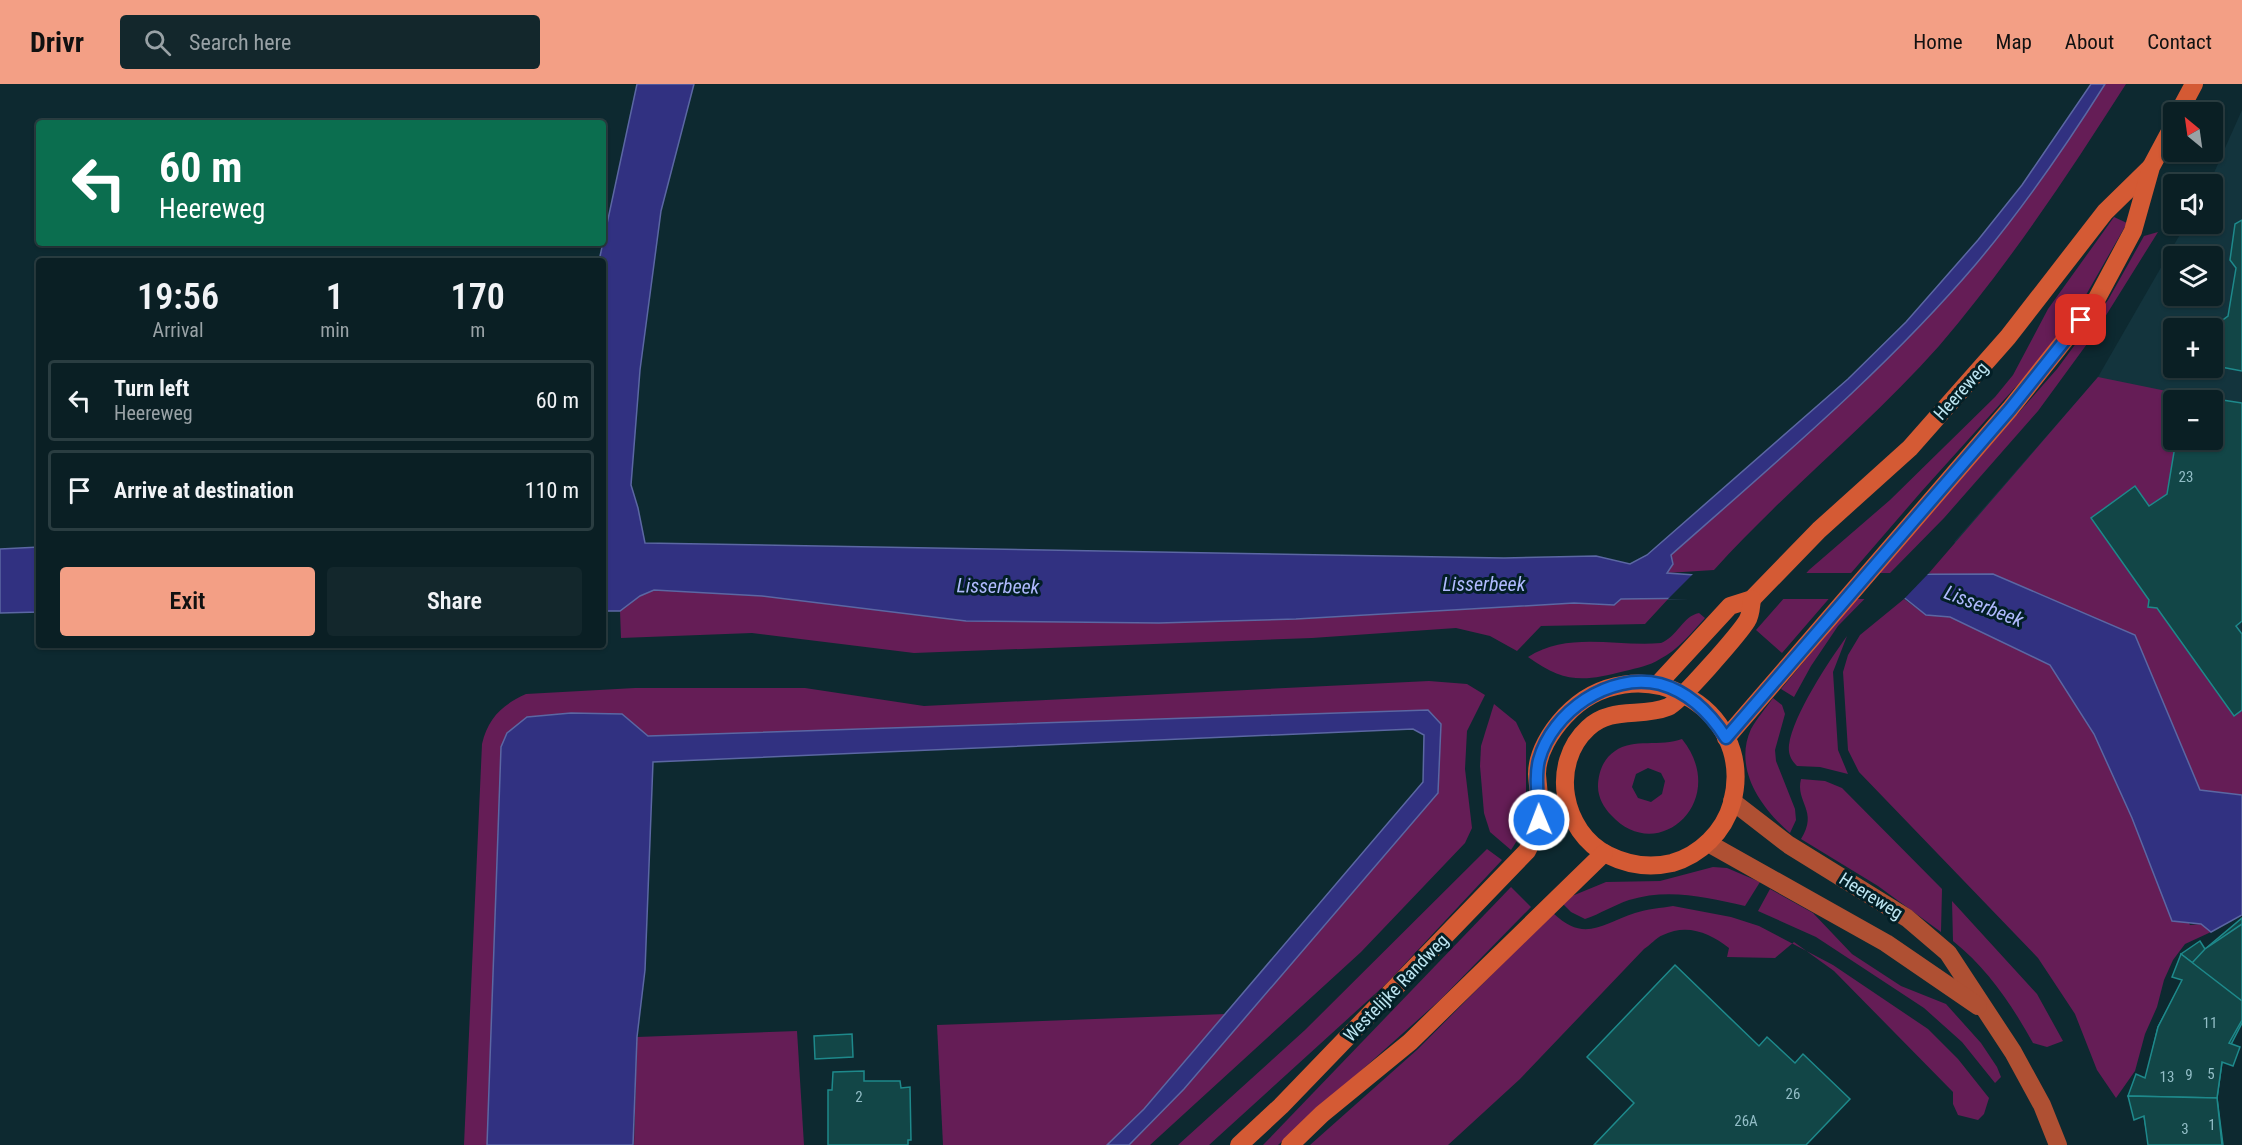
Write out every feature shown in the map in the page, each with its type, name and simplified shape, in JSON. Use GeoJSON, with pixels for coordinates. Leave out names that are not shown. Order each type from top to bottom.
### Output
{"type":"FeatureCollection","features":[{"type":"Feature","properties":{"kind":"main road"},"geometry":{"type":"LineString","coordinates":[[2184,102],[2194,84]]}},
{"type":"Feature","properties":{"kind":"main road","name":"Heereweg"},"geometry":{"type":"LineString","coordinates":[[1726,738],[1844,598],[2010,409],[2095,302],[2133,231],[2151,167],[2163,145]]}},
{"type":"Feature","properties":{"kind":"main road","name":"Heereweg"},"geometry":{"type":"LineString","coordinates":[[1658,684],[1730,606],[1752,599],[1775,573],[1910,448],[2008,338],[2105,212],[2151,167]]}},
{"type":"Feature","properties":{"kind":"main road","name":"Heereweg"},"geometry":{"type":"LineString","coordinates":[[1683,694],[1749,620],[1752,599]]}},
{"type":"Feature","properties":{"kind":"main road"},"geometry":{"type":"LineString","coordinates":[[1568,757],[1550,737],[1572,709],[1600,691],[1622,684],[1658,684],[1683,694],[1708,713],[1726,738],[1734,769],[1732,801],[1723,823],[1708,843],[1681,860],[1650,866],[1618,860],[1604,853],[1582,832],[1568,805],[1564,781],[1568,757],[1577,741],[1589,727],[1604,717],[1669,706],[1683,694]]}},
{"type":"Feature","properties":{"kind":"main road","name":"Westelijke Randweg"},"geometry":{"type":"LineString","coordinates":[[1239,1145],[1281,1106],[1527,851],[1539,820],[1537,771],[1544,747],[1550,737]]}},
{"type":"Feature","properties":{"kind":"main road","name":"Heereweg"},"geometry":{"type":"LineString","coordinates":[[1732,801],[1790,845],[1907,918],[1948,953],[2013,1052],[2042,1105],[2058,1145]]}},
{"type":"Feature","properties":{"kind":"main road","name":"Heereweg"},"geometry":{"type":"LineString","coordinates":[[1708,843],[1886,943],[1988,1013]]}},
{"type":"Feature","properties":{"kind":"main road"},"geometry":{"type":"LineString","coordinates":[[1290,1145],[1322,1114],[1410,1042],[1604,853]]}},
{"type":"Feature","properties":{"kind":"shaded area"},"geometry":{"type":"Polygon","coordinates":[[[2105,84],[2126,84],[2037,218],[1990,283],[1939,346],[1714,570],[1667,573],[1673,564],[1671,555],[1867,379],[1905,342],[1976,264],[2027,199],[2105,84]]]}},
{"type":"Feature","properties":{"kind":"shaded area"},"geometry":{"type":"Polygon","coordinates":[[[2242,110],[2242,813],[1954,542],[2098,377],[2163,264],[2163,306],[2223,306],[2223,246],[2173,246],[2180,234],[2223,234],[2223,174],[2213,174],[2219,162],[2223,162],[2223,153],[2242,110]]]}},
{"type":"Feature","properties":{"kind":"shaded area"},"geometry":{"type":"Polygon","coordinates":[[[2114,217],[2127,223],[2082,302],[2038,362],[1921,492],[1782,653],[1756,630],[1809,570],[1890,500],[1995,397],[2013,375],[2048,309],[2114,217]]]}},
{"type":"Feature","properties":{"kind":"shaded area"},"geometry":{"type":"Polygon","coordinates":[[[2158,232],[2095,333],[2038,411],[1944,518],[1838,626],[1811,666],[1794,697],[1781,689],[1885,565],[2057,369],[2108,300],[2144,236],[2158,232]]]}},
{"type":"Feature","properties":{"kind":"shaded area"},"geometry":{"type":"Polygon","coordinates":[[[2098,377],[2163,390],[2163,450],[2176,450],[2160,536],[2242,698],[2242,795],[2200,790],[2135,635],[1929,573],[2098,377]]]}},
{"type":"Feature","properties":{"kind":"shaded area"},"geometry":{"type":"Polygon","coordinates":[[[654,590],[1296,619],[1574,603],[1614,605],[1621,599],[1669,598],[1645,624],[1541,626],[1517,651],[1490,636],[1456,628],[1312,638],[914,653],[752,633],[621,638],[620,611],[640,596],[654,590]]]}},
{"type":"Feature","properties":{"kind":"shaded area"},"geometry":{"type":"Polygon","coordinates":[[[1904,599],[1926,615],[1950,617],[2050,665],[2094,734],[2132,818],[2190,925],[2201,924],[2211,932],[2185,944],[2173,960],[2145,1034],[2135,1071],[2116,1098],[2097,1070],[2075,1014],[2038,958],[1859,772],[1848,750],[1843,672],[1848,655],[1860,635],[1904,599]]]}},
{"type":"Feature","properties":{"kind":"shaded area"},"geometry":{"type":"Polygon","coordinates":[[[1699,613],[1705,618],[1678,646],[1667,655],[1638,668],[1610,675],[1574,678],[1552,672],[1528,657],[1559,644],[1576,642],[1661,643],[1689,618],[1699,613]]]}},
{"type":"Feature","properties":{"kind":"shaded area"},"geometry":{"type":"Polygon","coordinates":[[[1847,636],[1833,672],[1838,750],[1848,774],[1820,767],[1797,766],[1790,757],[1789,748],[1797,719],[1822,674],[1847,636]]]}},
{"type":"Feature","properties":{"kind":"shaded area"},"geometry":{"type":"Polygon","coordinates":[[[1429,681],[1467,684],[1485,695],[1467,731],[1465,769],[1472,828],[1465,843],[1361,952],[1150,1145],[1129,1145],[1184,1089],[1438,793],[1441,724],[648,737],[622,714],[489,1118],[487,1145],[464,1145],[482,744],[488,727],[497,713],[526,694],[635,688],[805,688],[924,706],[1429,681]]]}},
{"type":"Feature","properties":{"kind":"shaded area"},"geometry":{"type":"Polygon","coordinates":[[[1773,698],[1782,705],[1785,714],[1775,750],[1776,761],[1795,809],[1796,820],[1790,833],[1760,800],[1753,787],[1745,759],[1746,744],[1751,729],[1773,698]]]}},
{"type":"Feature","properties":{"kind":"shaded area"},"geometry":{"type":"Polygon","coordinates":[[[1494,704],[1516,722],[1526,743],[1526,813],[1518,839],[1511,850],[1490,832],[1484,813],[1480,766],[1481,746],[1494,704]]]}},
{"type":"Feature","properties":{"kind":"shaded area"},"geometry":{"type":"Polygon","coordinates":[[[1682,739],[1695,762],[1698,784],[1693,804],[1682,819],[1667,830],[1649,834],[1630,829],[1611,815],[1602,802],[1598,787],[1602,767],[1611,754],[1622,747],[1682,739]],[[1648,768],[1636,774],[1632,787],[1638,798],[1651,802],[1662,794],[1665,781],[1661,773],[1648,768]]]}},
{"type":"Feature","properties":{"kind":"shaded area"},"geometry":{"type":"Polygon","coordinates":[[[1801,779],[1825,781],[1842,788],[1942,889],[1941,932],[1878,886],[1801,839],[1808,821],[1801,794],[1801,779]]]}},
{"type":"Feature","properties":{"kind":"shaded area"},"geometry":{"type":"Polygon","coordinates":[[[1487,849],[1502,860],[1386,984],[1209,1145],[1178,1145],[1305,1030],[1487,849]]]}},
{"type":"Feature","properties":{"kind":"shaded area"},"geometry":{"type":"Polygon","coordinates":[[[1713,867],[1727,868],[1760,882],[1745,906],[1687,895],[1644,896],[1585,919],[1571,912],[1563,904],[1572,896],[1606,882],[1660,881],[1713,867]]]}},
{"type":"Feature","properties":{"kind":"shaded area"},"geometry":{"type":"Polygon","coordinates":[[[1511,887],[1531,907],[1440,1000],[1278,1145],[1263,1145],[1511,887]]]}},
{"type":"Feature","properties":{"kind":"shaded area"},"geometry":{"type":"Polygon","coordinates":[[[1770,889],[1813,913],[1852,954],[1901,986],[1946,1004],[1981,1043],[2001,1077],[1995,1083],[1962,1042],[1924,1008],[1816,937],[1758,911],[1770,889]]]}},
{"type":"Feature","properties":{"kind":"shaded area"},"geometry":{"type":"Polygon","coordinates":[[[1952,901],[2037,994],[2063,1041],[2047,1047],[2033,1043],[1988,975],[1953,941],[1952,901]]]}},
{"type":"Feature","properties":{"kind":"shaded area"},"geometry":{"type":"Polygon","coordinates":[[[1673,906],[1731,917],[1759,926],[1792,944],[1775,958],[1727,957],[1729,948],[1706,934],[1689,930],[1672,931],[1644,949],[1520,1079],[1448,1145],[1310,1145],[1418,1049],[1553,913],[1564,922],[1584,929],[1603,926],[1640,912],[1673,906]]]}},
{"type":"Feature","properties":{"kind":"shaded area"},"geometry":{"type":"Polygon","coordinates":[[[1806,951],[1833,965],[1928,1029],[1958,1059],[1989,1098],[1984,1114],[1978,1120],[1958,1115],[1953,1104],[1953,1092],[1834,971],[1806,951]]]}},
{"type":"Feature","properties":{"kind":"shaded area"},"geometry":{"type":"Polygon","coordinates":[[[1226,1014],[1144,1109],[1107,1145],[943,1145],[937,1025],[1226,1014]]]}},
{"type":"Feature","properties":{"kind":"shaded area"},"geometry":{"type":"Polygon","coordinates":[[[797,1031],[804,1145],[634,1145],[637,1037],[797,1031]]]}},
{"type":"Feature","properties":{"kind":"water","name":"Lisserbeek"},"geometry":{"type":"Polygon","coordinates":[[[637,84],[694,84],[661,211],[640,370],[631,485],[645,543],[1504,558],[1596,556],[1630,564],[1647,555],[1848,379],[1906,322],[1978,240],[2022,185],[2091,84],[2105,84],[2027,199],[1976,264],[1905,342],[1867,379],[1671,555],[1673,564],[1667,573],[1695,575],[1993,574],[2135,635],[2200,790],[2242,795],[2242,915],[2211,932],[2201,924],[2172,921],[2132,818],[2094,734],[2050,665],[1950,617],[1926,615],[1902,596],[1621,599],[1614,605],[1574,603],[1296,619],[1159,623],[966,621],[762,596],[654,590],[640,596],[620,611],[606,611],[606,258],[600,258],[602,246],[606,246],[606,228],[637,84]]]}},
{"type":"Feature","properties":{"kind":"water"},"geometry":{"type":"Polygon","coordinates":[[[36,547],[36,612],[0,613],[0,549],[36,547]]]}},
{"type":"Feature","properties":{"kind":"water"},"geometry":{"type":"Polygon","coordinates":[[[1428,710],[1441,724],[1438,793],[1184,1089],[1129,1145],[1107,1145],[1144,1109],[1423,782],[1424,735],[1413,729],[653,762],[645,970],[637,1037],[633,1145],[487,1145],[501,747],[507,733],[527,717],[571,713],[622,714],[648,736],[1428,710]]]}},
{"type":"Feature","properties":{"kind":"pier"},"geometry":{"type":"Polygon","coordinates":[[[1694,573],[1929,573],[1904,599],[1668,599],[1694,573]]]}},
{"type":"Feature","properties":{"kind":"building"},"geometry":{"type":"Polygon","coordinates":[[[2242,220],[2242,371],[2223,367],[2223,320],[2228,316],[2236,268],[2230,260],[2235,224],[2242,220]]]}},
{"type":"Feature","properties":{"kind":"building"},"geometry":{"type":"Polygon","coordinates":[[[2223,400],[2242,403],[2242,621],[2236,626],[2242,634],[2242,710],[2234,716],[2157,608],[2148,607],[2149,600],[2091,518],[2135,486],[2149,506],[2167,494],[2174,450],[2223,450],[2223,400]]]}},
{"type":"Feature","properties":{"kind":"building"},"geometry":{"type":"Polygon","coordinates":[[[2242,918],[2242,1001],[2181,954],[2200,941],[2205,949],[2242,918]]]}},
{"type":"Feature","properties":{"kind":"building"},"geometry":{"type":"Polygon","coordinates":[[[2242,924],[2242,1023],[2222,1062],[2217,1098],[2223,1145],[2149,1145],[2144,1116],[2144,1087],[2158,1027],[2192,963],[2205,949],[2242,924]]]}},
{"type":"Feature","properties":{"kind":"building"},"geometry":{"type":"Polygon","coordinates":[[[2181,954],[2242,1001],[2242,1020],[2229,1043],[2240,1047],[2233,1066],[2222,1062],[2217,1098],[2128,1096],[2136,1074],[2145,1078],[2158,1027],[2182,980],[2172,977],[2181,954]]]}},
{"type":"Feature","properties":{"kind":"building"},"geometry":{"type":"Polygon","coordinates":[[[1675,965],[1759,1046],[1767,1037],[1795,1063],[1803,1054],[1850,1099],[1806,1145],[1594,1145],[1634,1103],[1587,1057],[1675,965]]]}},
{"type":"Feature","properties":{"kind":"building"},"geometry":{"type":"Polygon","coordinates":[[[852,1034],[853,1057],[815,1059],[814,1036],[852,1034]]]}},
{"type":"Feature","properties":{"kind":"building"},"geometry":{"type":"Polygon","coordinates":[[[864,1071],[864,1081],[900,1081],[901,1088],[910,1087],[911,1140],[908,1140],[908,1145],[828,1145],[828,1090],[832,1090],[833,1072],[864,1071]]]}},
{"type":"Feature","properties":{"kind":"building"},"geometry":{"type":"Polygon","coordinates":[[[2128,1096],[2217,1098],[2222,1145],[2148,1145],[2144,1116],[2134,1120],[2128,1096]]]}},
{"type":"Feature","properties":{"kind":"route"},"geometry":{"type":"LineString","coordinates":[[1539,820],[1537,771],[1544,747],[1560,722],[1572,709],[1600,691],[1634,683],[1666,686],[1683,694],[1708,713],[1726,738],[1844,598],[2010,409],[2081,320]]}}]}
